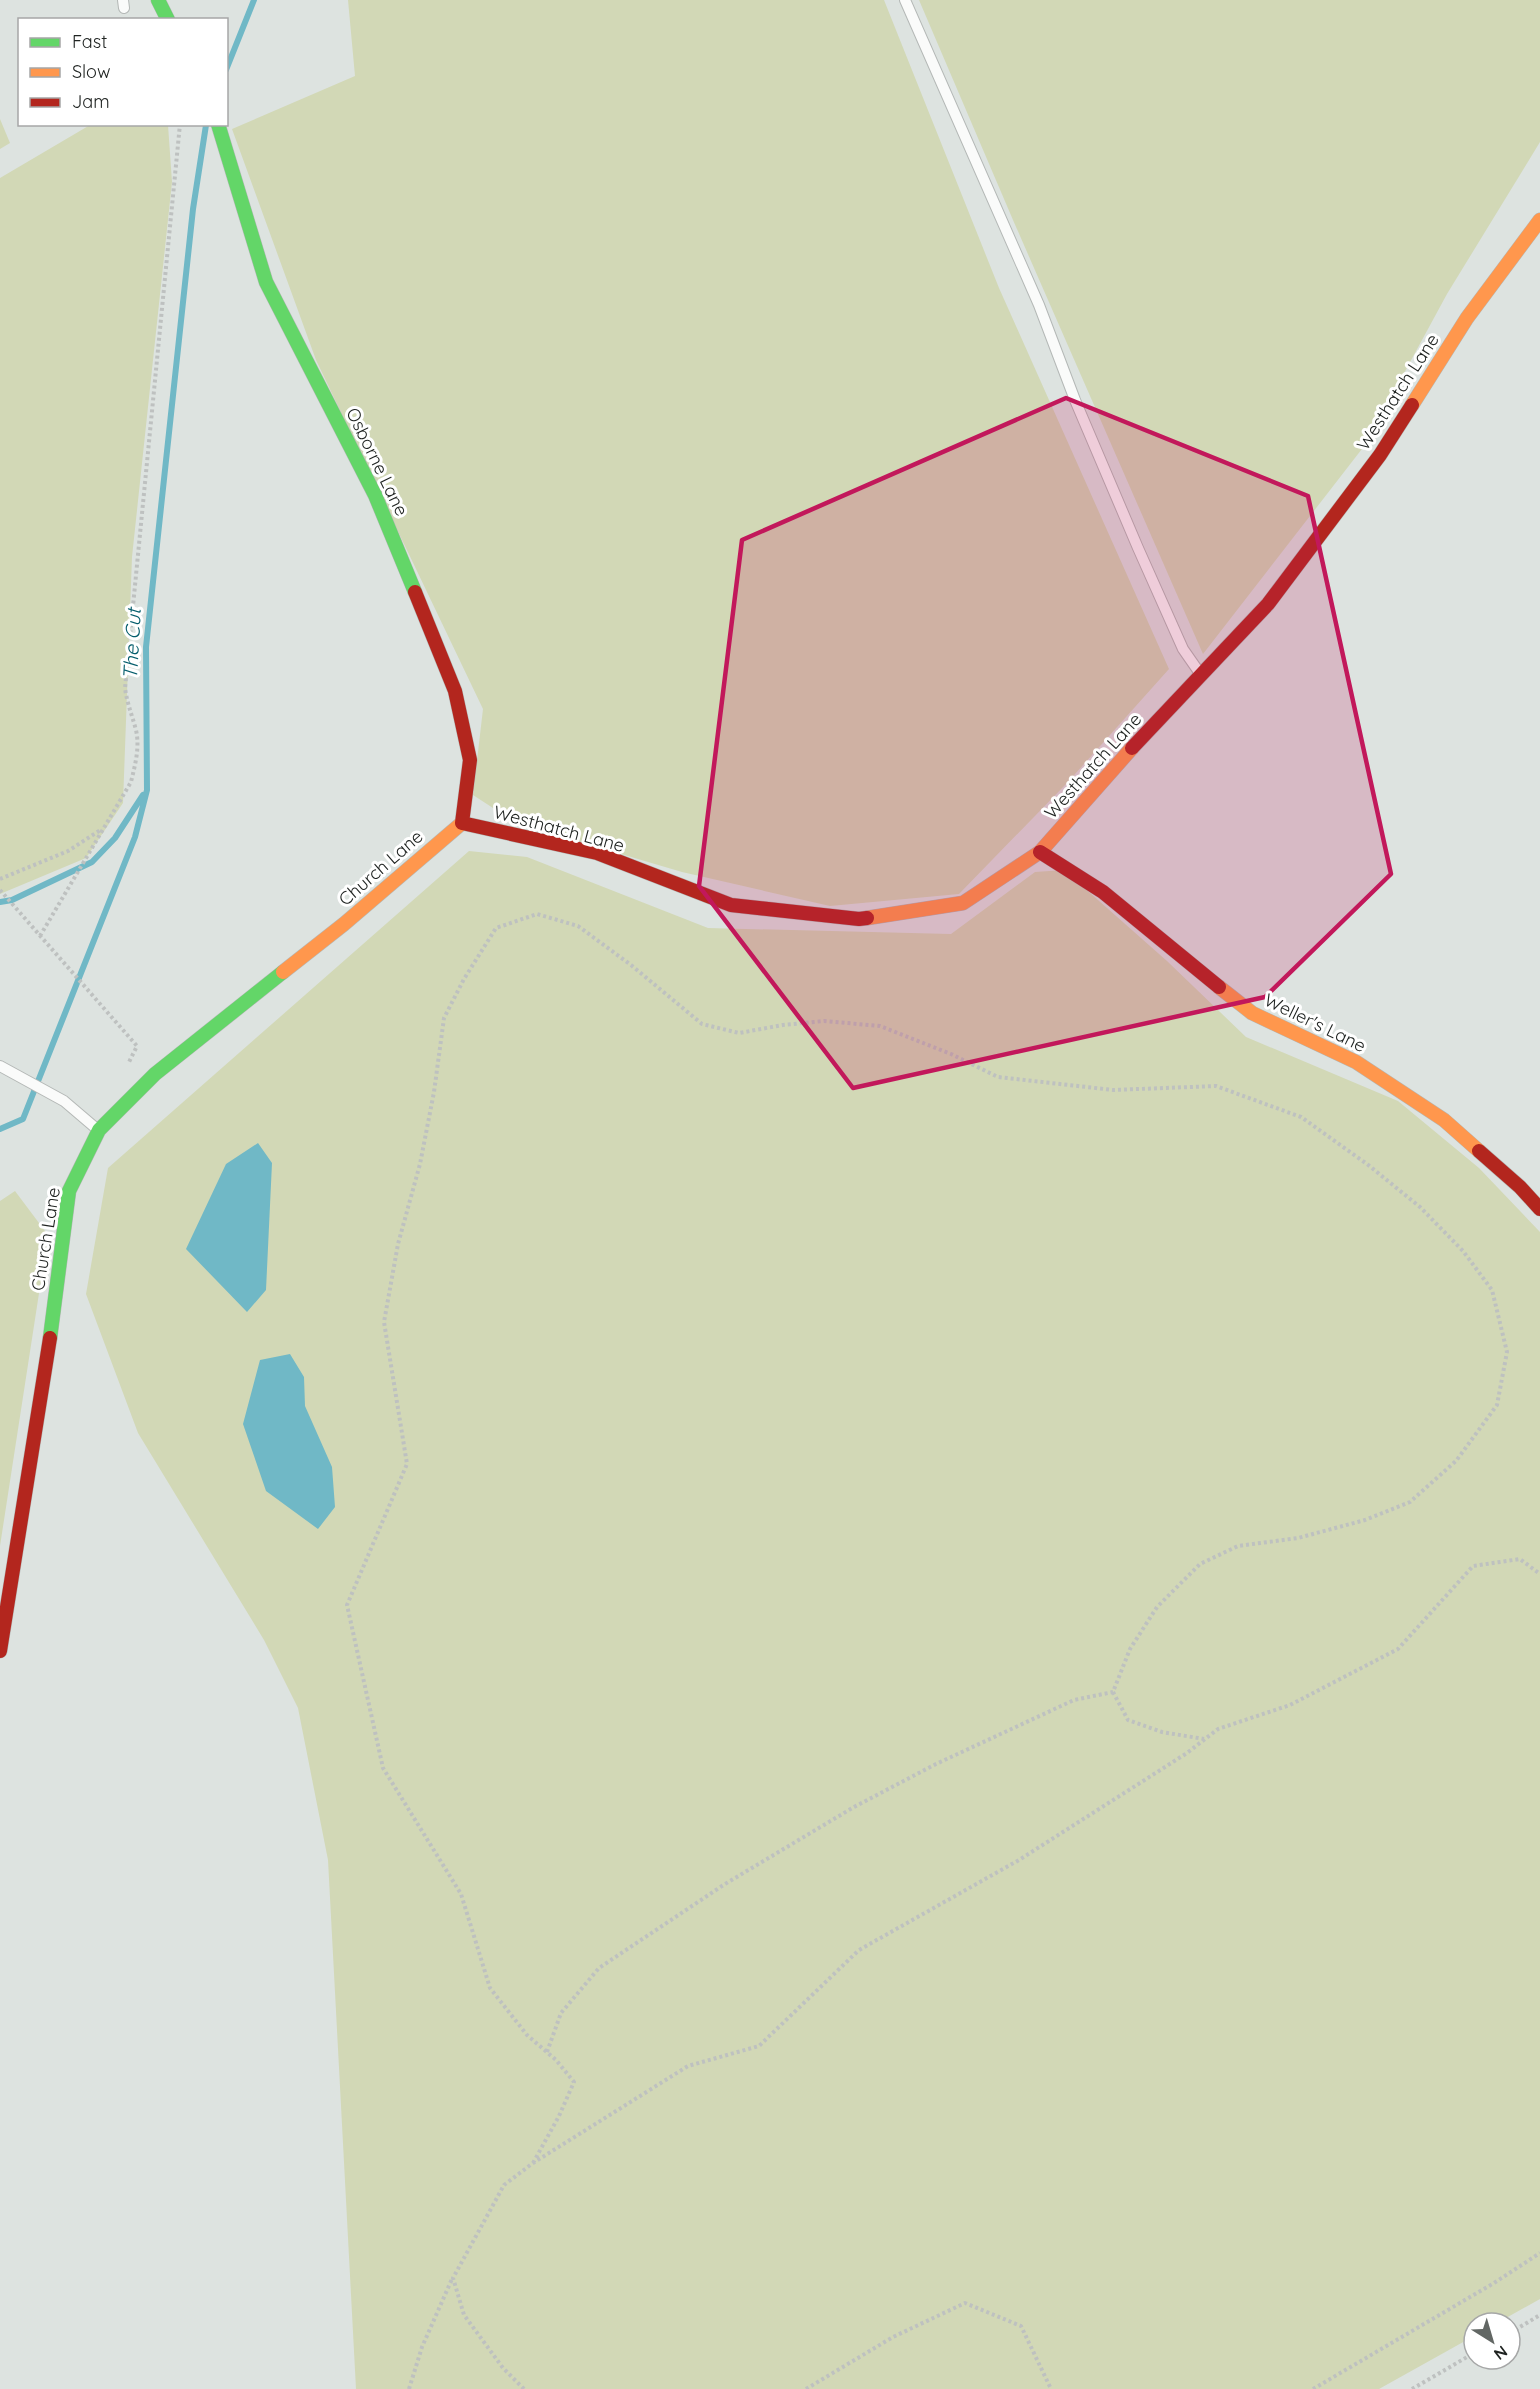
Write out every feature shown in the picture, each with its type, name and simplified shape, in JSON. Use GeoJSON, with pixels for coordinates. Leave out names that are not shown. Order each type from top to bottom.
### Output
{"type":"FeatureCollection","features":[{"type":"Feature","properties":{"kind":"street"},"geometry":{"type":"LineString","coordinates":[[158,0],[167,18]]}},
{"type":"Feature","properties":{"kind":"street","name":"Osborne Lane"},"geometry":{"type":"LineString","coordinates":[[220,128],[266,282],[375,495],[455,691],[470,760],[462,823]]}},
{"type":"Feature","properties":{"kind":"street","name":"Westhatch Lane"},"geometry":{"type":"LineString","coordinates":[[462,823],[597,853],[731,905],[859,919],[963,903],[1040,852],[1124,757],[1268,604],[1380,455],[1467,318],[1540,220]]}},
{"type":"Feature","properties":{"kind":"street","name":"Church Lane"},"geometry":{"type":"LineString","coordinates":[[0,1652],[46,1366],[69,1191],[99,1130],[155,1074],[345,924],[462,823]]}},
{"type":"Feature","properties":{"kind":"street","name":"Weller's Lane"},"geometry":{"type":"LineString","coordinates":[[1040,852],[1103,892],[1252,1013],[1356,1062],[1444,1120],[1520,1187],[1540,1209]]}},
{"type":"Feature","properties":{"kind":"lane"},"geometry":{"type":"LineString","coordinates":[[905,0],[1039,305],[1075,400],[1138,548],[1183,649],[1201,675]]}},
{"type":"Feature","properties":{"kind":"lane"},"geometry":{"type":"LineString","coordinates":[[0,1066],[64,1101],[99,1130]]}},
{"type":"Feature","properties":{"kind":"path"},"geometry":{"type":"LineString","coordinates":[[40,936],[131,782],[137,755],[136,731],[126,702],[125,688],[180,126]]}},
{"type":"Feature","properties":{"kind":"path"},"geometry":{"type":"LineString","coordinates":[[0,879],[68,851],[105,826]]}},
{"type":"Feature","properties":{"kind":"path"},"geometry":{"type":"LineString","coordinates":[[0,890],[137,1046],[127,1067]]}},
{"type":"Feature","properties":{"kind":"path"},"geometry":{"type":"LineString","coordinates":[[533,2163],[560,2116],[574,2082],[547,2052],[527,2035],[490,1988],[461,1894],[383,1768],[347,1605],[407,1464],[384,1322],[398,1244],[420,1164],[434,1092],[444,1018],[464,979],[496,928],[537,914],[578,926],[631,965],[702,1024],[739,1033],[824,1021],[880,1026],[951,1054],[998,1077],[1113,1090],[1216,1086],[1301,1117],[1367,1164],[1420,1207],[1463,1251],[1492,1290],[1507,1352],[1497,1405],[1456,1461],[1410,1502],[1365,1520],[1298,1538],[1238,1546],[1200,1564],[1157,1607],[1130,1649],[1113,1692],[1128,1720],[1162,1732],[1204,1739]]}},
{"type":"Feature","properties":{"kind":"path"},"geometry":{"type":"LineString","coordinates":[[409,2389],[422,2347],[453,2278],[504,2185],[533,2163],[688,2066],[759,2046],[859,1950],[1019,1860],[1218,1729],[1290,1705],[1398,1649],[1473,1566],[1520,1559],[1540,1574]]}},
{"type":"Feature","properties":{"kind":"path"},"geometry":{"type":"LineString","coordinates":[[547,2052],[561,2013],[599,1968],[725,1884],[854,1807],[936,1764],[1074,1700],[1113,1692]]}},
{"type":"Feature","properties":{"kind":"path"},"geometry":{"type":"LineString","coordinates":[[1312,2389],[1494,2283],[1540,2253]]}},
{"type":"Feature","properties":{"kind":"path"},"geometry":{"type":"LineString","coordinates":[[453,2278],[464,2315],[503,2368],[524,2389]]}},
{"type":"Feature","properties":{"kind":"path"},"geometry":{"type":"LineString","coordinates":[[806,2389],[893,2337],[965,2303],[1022,2326],[1051,2389]]}},
{"type":"Feature","properties":{"kind":"path"},"geometry":{"type":"LineString","coordinates":[[1522,2325],[1540,2315]]}},
{"type":"Feature","properties":{"kind":"path"},"geometry":{"type":"LineString","coordinates":[[1412,2389],[1462,2360]]}},
{"type":"Feature","properties":{"kind":"highlighted area"},"geometry":{"type":"Polygon","coordinates":[[[1066,398],[1308,496],[1391,874],[1265,997],[853,1088],[699,886],[742,540],[1066,398]]]}},
{"type":"Feature","properties":{"kind":"green space"},"geometry":{"type":"Polygon","coordinates":[[[348,0],[884,0],[999,288],[1169,669],[1067,783],[959,894],[830,906],[682,872],[516,823],[473,795],[483,709],[316,360],[232,129],[355,76],[348,0]]]}},
{"type":"Feature","properties":{"kind":"green space"},"geometry":{"type":"Polygon","coordinates":[[[919,0],[1540,0],[1540,142],[1447,294],[1365,445],[1203,654],[1013,220],[919,0]]]}},
{"type":"Feature","properties":{"kind":"green space"},"geometry":{"type":"Polygon","coordinates":[[[0,119],[10,143],[0,149],[0,119]]]}},
{"type":"Feature","properties":{"kind":"green space"},"geometry":{"type":"Polygon","coordinates":[[[88,126],[168,126],[172,182],[132,557],[123,803],[86,858],[0,894],[0,178],[88,126]]]}},
{"type":"Feature","properties":{"kind":"green space"},"geometry":{"type":"Polygon","coordinates":[[[469,851],[527,857],[708,928],[951,934],[1035,872],[1064,870],[1167,961],[1246,1037],[1398,1101],[1479,1168],[1540,1232],[1540,2299],[1518,2311],[1462,2311],[1462,2343],[1379,2389],[356,2389],[328,1860],[298,1708],[264,1640],[138,1433],[86,1294],[108,1168],[469,851]]]}},
{"type":"Feature","properties":{"kind":"green space"},"geometry":{"type":"Polygon","coordinates":[[[15,1191],[48,1235],[0,1546],[0,1201],[15,1191]]]}},
{"type":"Feature","properties":{"kind":"water"},"geometry":{"type":"Polygon","coordinates":[[[258,1143],[272,1163],[266,1290],[247,1312],[186,1249],[226,1164],[258,1143]]]}},
{"type":"Feature","properties":{"kind":"water"},"geometry":{"type":"Polygon","coordinates":[[[290,1354],[304,1377],[305,1406],[332,1467],[335,1507],[318,1529],[266,1491],[243,1424],[260,1360],[290,1354]]]}},
{"type":"Feature","properties":{"kind":"waterway","name":"The Cut"},"geometry":{"type":"LineString","coordinates":[[228,65],[254,0]]}},
{"type":"Feature","properties":{"kind":"waterway","name":"The Cut"},"geometry":{"type":"LineString","coordinates":[[0,1129],[23,1119],[135,837],[147,790],[146,647],[193,209],[206,126]]}},
{"type":"Feature","properties":{"kind":"waterway"},"geometry":{"type":"LineString","coordinates":[[0,902],[12,900],[92,862],[115,838],[143,795]]}},
{"type":"Feature","properties":{"kind":"traffic: fast"},"geometry":{"type":"LineString","coordinates":[[158,0],[167,18]]}},
{"type":"Feature","properties":{"kind":"traffic: fast"},"geometry":{"type":"LineString","coordinates":[[219,126],[266,282],[375,495],[415,592]]}},
{"type":"Feature","properties":{"kind":"traffic: fast"},"geometry":{"type":"LineString","coordinates":[[50,1338],[69,1191],[99,1130],[155,1074],[283,972]]}},
{"type":"Feature","properties":{"kind":"traffic: slow"},"geometry":{"type":"LineString","coordinates":[[1412,405],[1467,318],[1540,220]]}},
{"type":"Feature","properties":{"kind":"traffic: slow"},"geometry":{"type":"LineString","coordinates":[[867,918],[963,903],[1040,852],[1132,748]]}},
{"type":"Feature","properties":{"kind":"traffic: slow"},"geometry":{"type":"LineString","coordinates":[[283,972],[344,924],[462,823]]}},
{"type":"Feature","properties":{"kind":"traffic: slow"},"geometry":{"type":"LineString","coordinates":[[1219,987],[1252,1013],[1356,1062],[1444,1120],[1479,1151]]}},
{"type":"Feature","properties":{"kind":"traffic: jam"},"geometry":{"type":"LineString","coordinates":[[1132,748],[1268,604],[1380,455],[1412,405]]}},
{"type":"Feature","properties":{"kind":"traffic: jam"},"geometry":{"type":"LineString","coordinates":[[415,592],[455,691],[470,760],[462,823]]}},
{"type":"Feature","properties":{"kind":"traffic: jam"},"geometry":{"type":"LineString","coordinates":[[462,823],[597,853],[731,905],[867,918]]}},
{"type":"Feature","properties":{"kind":"traffic: jam"},"geometry":{"type":"LineString","coordinates":[[1040,852],[1103,892],[1219,987]]}},
{"type":"Feature","properties":{"kind":"traffic: jam"},"geometry":{"type":"LineString","coordinates":[[1479,1151],[1520,1187],[1540,1209]]}},
{"type":"Feature","properties":{"kind":"traffic: jam"},"geometry":{"type":"LineString","coordinates":[[0,1651],[50,1338]]}}]}
